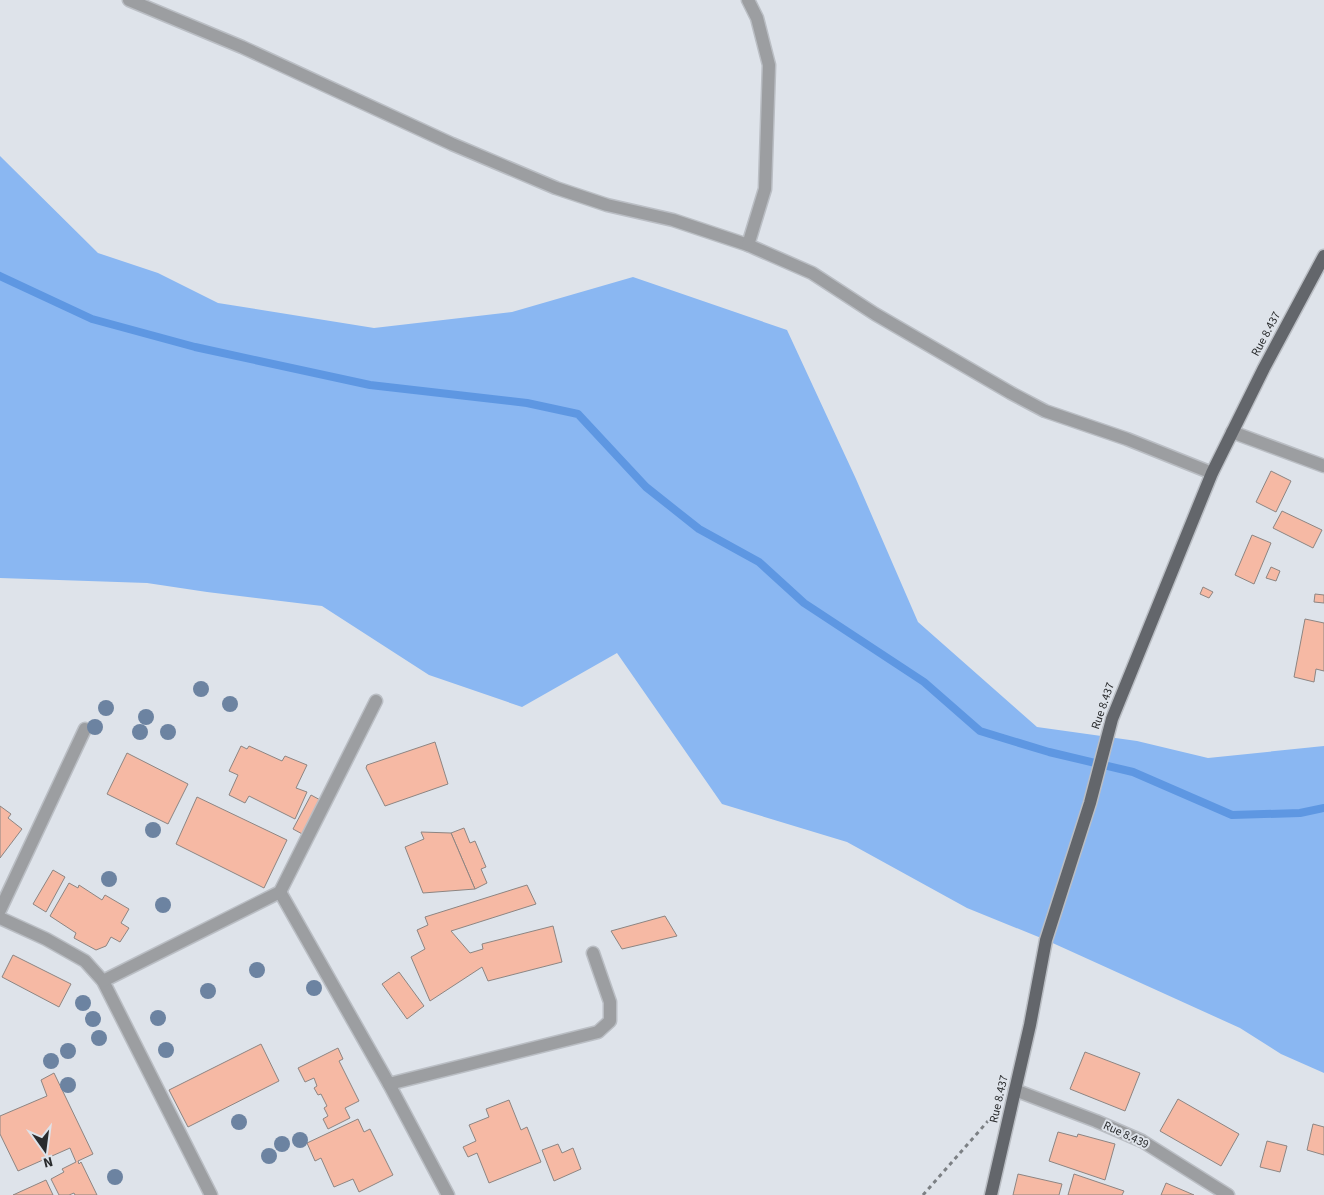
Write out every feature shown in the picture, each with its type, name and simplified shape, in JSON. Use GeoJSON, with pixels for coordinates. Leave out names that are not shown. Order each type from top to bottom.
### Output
{"type":"FeatureCollection","features":[{"type":"Feature","properties":{"kind":"main road","name":"Rue 8.437"},"geometry":{"type":"LineString","coordinates":[[991,1195],[1030,1025],[1046,940],[1090,803],[1112,719],[1212,473],[1264,368],[1324,256]]}},
{"type":"Feature","properties":{"kind":"street"},"geometry":{"type":"LineString","coordinates":[[129,0],[242,47],[452,144],[556,188],[607,205],[673,220],[748,245],[812,273],[875,314],[1011,393],[1046,411],[1127,438],[1212,473]]}},
{"type":"Feature","properties":{"kind":"street"},"geometry":{"type":"LineString","coordinates":[[748,0],[757,18],[769,65],[765,189],[748,245]]}},
{"type":"Feature","properties":{"kind":"street"},"geometry":{"type":"LineString","coordinates":[[1232,432],[1324,466]]}},
{"type":"Feature","properties":{"kind":"street"},"geometry":{"type":"LineString","coordinates":[[103,981],[280,892],[376,701]]}},
{"type":"Feature","properties":{"kind":"street"},"geometry":{"type":"LineString","coordinates":[[0,910],[85,729]]}},
{"type":"Feature","properties":{"kind":"street"},"geometry":{"type":"LineString","coordinates":[[280,892],[389,1084],[448,1195]]}},
{"type":"Feature","properties":{"kind":"street"},"geometry":{"type":"LineString","coordinates":[[0,918],[46,939],[85,961],[103,981],[211,1195]]}},
{"type":"Feature","properties":{"kind":"street"},"geometry":{"type":"LineString","coordinates":[[389,1084],[598,1032],[610,1021],[610,1002],[594,953]]}},
{"type":"Feature","properties":{"kind":"street","name":"Rue 8.439"},"geometry":{"type":"LineString","coordinates":[[1015,1090],[1142,1141],[1228,1195]]}},
{"type":"Feature","properties":{"kind":"path"},"geometry":{"type":"LineString","coordinates":[[923,1195],[989,1120]]}},
{"type":"Feature","properties":{"kind":"shaded area"},"geometry":{"type":"Polygon","coordinates":[[[0,156],[98,253],[158,273],[218,303],[374,328],[512,312],[633,277],[787,330],[856,479],[918,622],[1037,727],[1137,741],[1208,758],[1324,746],[1324,1073],[1281,1054],[1240,1028],[1046,940],[967,908],[847,842],[722,804],[617,653],[522,707],[429,675],[322,606],[147,583],[0,578],[0,156]]]}},
{"type":"Feature","properties":{"kind":"building"},"geometry":{"type":"Polygon","coordinates":[[[1271,471],[1291,481],[1276,512],[1256,502],[1271,471]]]}},
{"type":"Feature","properties":{"kind":"building"},"geometry":{"type":"Polygon","coordinates":[[[1282,511],[1322,530],[1313,548],[1273,528],[1282,511]]]}},
{"type":"Feature","properties":{"kind":"building"},"geometry":{"type":"Polygon","coordinates":[[[1252,535],[1271,543],[1254,584],[1235,575],[1252,535]]]}},
{"type":"Feature","properties":{"kind":"building"},"geometry":{"type":"Polygon","coordinates":[[[1271,567],[1280,571],[1276,581],[1266,578],[1271,567]]]}},
{"type":"Feature","properties":{"kind":"building"},"geometry":{"type":"Polygon","coordinates":[[[1203,587],[1213,592],[1209,598],[1200,594],[1203,587]]]}},
{"type":"Feature","properties":{"kind":"building"},"geometry":{"type":"Polygon","coordinates":[[[1315,594],[1324,595],[1324,603],[1314,602],[1315,594]]]}},
{"type":"Feature","properties":{"kind":"building"},"geometry":{"type":"Polygon","coordinates":[[[1305,619],[1324,623],[1324,671],[1316,669],[1314,682],[1294,677],[1305,619]]]}},
{"type":"Feature","properties":{"kind":"building"},"geometry":{"type":"Polygon","coordinates":[[[435,742],[448,784],[385,806],[366,768],[367,765],[435,742]]]}},
{"type":"Feature","properties":{"kind":"building"},"geometry":{"type":"Polygon","coordinates":[[[241,746],[247,749],[249,746],[282,761],[285,756],[307,765],[296,788],[307,792],[295,819],[249,796],[245,803],[229,795],[238,775],[229,771],[241,746]]]}},
{"type":"Feature","properties":{"kind":"building"},"geometry":{"type":"Polygon","coordinates":[[[127,753],[188,784],[168,824],[107,794],[127,753]]]}},
{"type":"Feature","properties":{"kind":"building"},"geometry":{"type":"Polygon","coordinates":[[[311,795],[324,802],[306,836],[293,829],[311,795]]]}},
{"type":"Feature","properties":{"kind":"building"},"geometry":{"type":"Polygon","coordinates":[[[197,797],[287,840],[264,888],[176,844],[197,797]]]}},
{"type":"Feature","properties":{"kind":"building"},"geometry":{"type":"Polygon","coordinates":[[[0,806],[11,814],[8,818],[22,829],[0,858],[0,806]]]}},
{"type":"Feature","properties":{"kind":"building"},"geometry":{"type":"Polygon","coordinates":[[[464,828],[470,843],[475,841],[486,867],[481,869],[487,883],[475,889],[451,833],[464,828]]]}},
{"type":"Feature","properties":{"kind":"building"},"geometry":{"type":"Polygon","coordinates":[[[421,832],[451,833],[475,889],[423,893],[405,847],[424,839],[421,832]]]}},
{"type":"Feature","properties":{"kind":"building"},"geometry":{"type":"Polygon","coordinates":[[[53,870],[65,877],[46,912],[33,904],[53,870]]]}},
{"type":"Feature","properties":{"kind":"building"},"geometry":{"type":"Polygon","coordinates":[[[69,883],[78,888],[79,885],[102,900],[105,895],[129,909],[121,923],[129,928],[120,942],[111,937],[106,946],[96,950],[74,938],[76,933],[50,916],[69,883]]]}},
{"type":"Feature","properties":{"kind":"building"},"geometry":{"type":"Polygon","coordinates":[[[527,885],[536,904],[451,931],[470,953],[483,949],[482,944],[553,926],[562,962],[488,981],[482,967],[430,1001],[411,957],[425,949],[417,930],[428,925],[425,917],[527,885]]]}},
{"type":"Feature","properties":{"kind":"building"},"geometry":{"type":"Polygon","coordinates":[[[665,916],[677,936],[622,949],[611,931],[665,916]]]}},
{"type":"Feature","properties":{"kind":"building"},"geometry":{"type":"Polygon","coordinates":[[[13,955],[71,984],[59,1007],[2,977],[13,955]]]}},
{"type":"Feature","properties":{"kind":"building"},"geometry":{"type":"Polygon","coordinates":[[[399,972],[424,1006],[407,1019],[382,984],[399,972]]]}},
{"type":"Feature","properties":{"kind":"building"},"geometry":{"type":"Polygon","coordinates":[[[261,1044],[279,1081],[188,1127],[169,1090],[261,1044]]]}},
{"type":"Feature","properties":{"kind":"building"},"geometry":{"type":"Polygon","coordinates":[[[338,1048],[343,1059],[339,1061],[359,1101],[345,1108],[350,1118],[328,1129],[323,1119],[328,1116],[324,1108],[327,1106],[321,1094],[318,1095],[314,1088],[317,1086],[314,1078],[305,1082],[298,1068],[338,1048]]]}},
{"type":"Feature","properties":{"kind":"building"},"geometry":{"type":"Polygon","coordinates":[[[1085,1052],[1140,1073],[1125,1111],[1070,1089],[1085,1052]]]}},
{"type":"Feature","properties":{"kind":"building"},"geometry":{"type":"Polygon","coordinates":[[[54,1073],[93,1154],[78,1161],[79,1164],[81,1162],[97,1195],[75,1195],[74,1193],[59,1195],[51,1179],[64,1172],[62,1169],[76,1162],[70,1148],[18,1171],[0,1134],[0,1116],[47,1096],[41,1080],[54,1073]]]}},
{"type":"Feature","properties":{"kind":"building"},"geometry":{"type":"Polygon","coordinates":[[[1178,1099],[1239,1134],[1221,1166],[1160,1131],[1178,1099]]]}},
{"type":"Feature","properties":{"kind":"building"},"geometry":{"type":"Polygon","coordinates":[[[509,1100],[521,1130],[527,1127],[541,1162],[489,1183],[477,1153],[468,1157],[463,1147],[476,1141],[469,1125],[489,1117],[486,1109],[509,1100]]]}},
{"type":"Feature","properties":{"kind":"building"},"geometry":{"type":"Polygon","coordinates":[[[358,1119],[364,1132],[370,1129],[393,1175],[359,1192],[353,1179],[334,1187],[321,1158],[315,1161],[307,1143],[358,1119]]]}},
{"type":"Feature","properties":{"kind":"building"},"geometry":{"type":"Polygon","coordinates":[[[1313,1124],[1324,1127],[1324,1155],[1307,1150],[1313,1124]]]}},
{"type":"Feature","properties":{"kind":"building"},"geometry":{"type":"Polygon","coordinates":[[[1058,1132],[1077,1137],[1078,1134],[1115,1144],[1105,1180],[1049,1161],[1058,1132]]]}},
{"type":"Feature","properties":{"kind":"building"},"geometry":{"type":"Polygon","coordinates":[[[1267,1141],[1287,1146],[1280,1172],[1260,1167],[1267,1141]]]}},
{"type":"Feature","properties":{"kind":"building"},"geometry":{"type":"Polygon","coordinates":[[[558,1144],[562,1153],[573,1148],[581,1169],[554,1181],[542,1150],[558,1144]]]}},
{"type":"Feature","properties":{"kind":"building"},"geometry":{"type":"Polygon","coordinates":[[[1018,1174],[1062,1184],[1059,1195],[1013,1195],[1018,1174]]]}},
{"type":"Feature","properties":{"kind":"building"},"geometry":{"type":"Polygon","coordinates":[[[1074,1174],[1124,1191],[1122,1195],[1068,1195],[1074,1174]]]}},
{"type":"Feature","properties":{"kind":"building"},"geometry":{"type":"Polygon","coordinates":[[[46,1180],[53,1195],[13,1195],[46,1180]]]}},
{"type":"Feature","properties":{"kind":"building"},"geometry":{"type":"Polygon","coordinates":[[[1166,1183],[1194,1195],[1161,1195],[1166,1183]]]}},
{"type":"Feature","properties":{"kind":"waterway"},"geometry":{"type":"LineString","coordinates":[[0,276],[92,319],[195,347],[370,385],[527,403],[578,414],[646,487],[699,529],[759,562],[804,603],[924,682],[980,731],[1049,752],[1133,772],[1232,815],[1300,813],[1324,808]]}}]}
